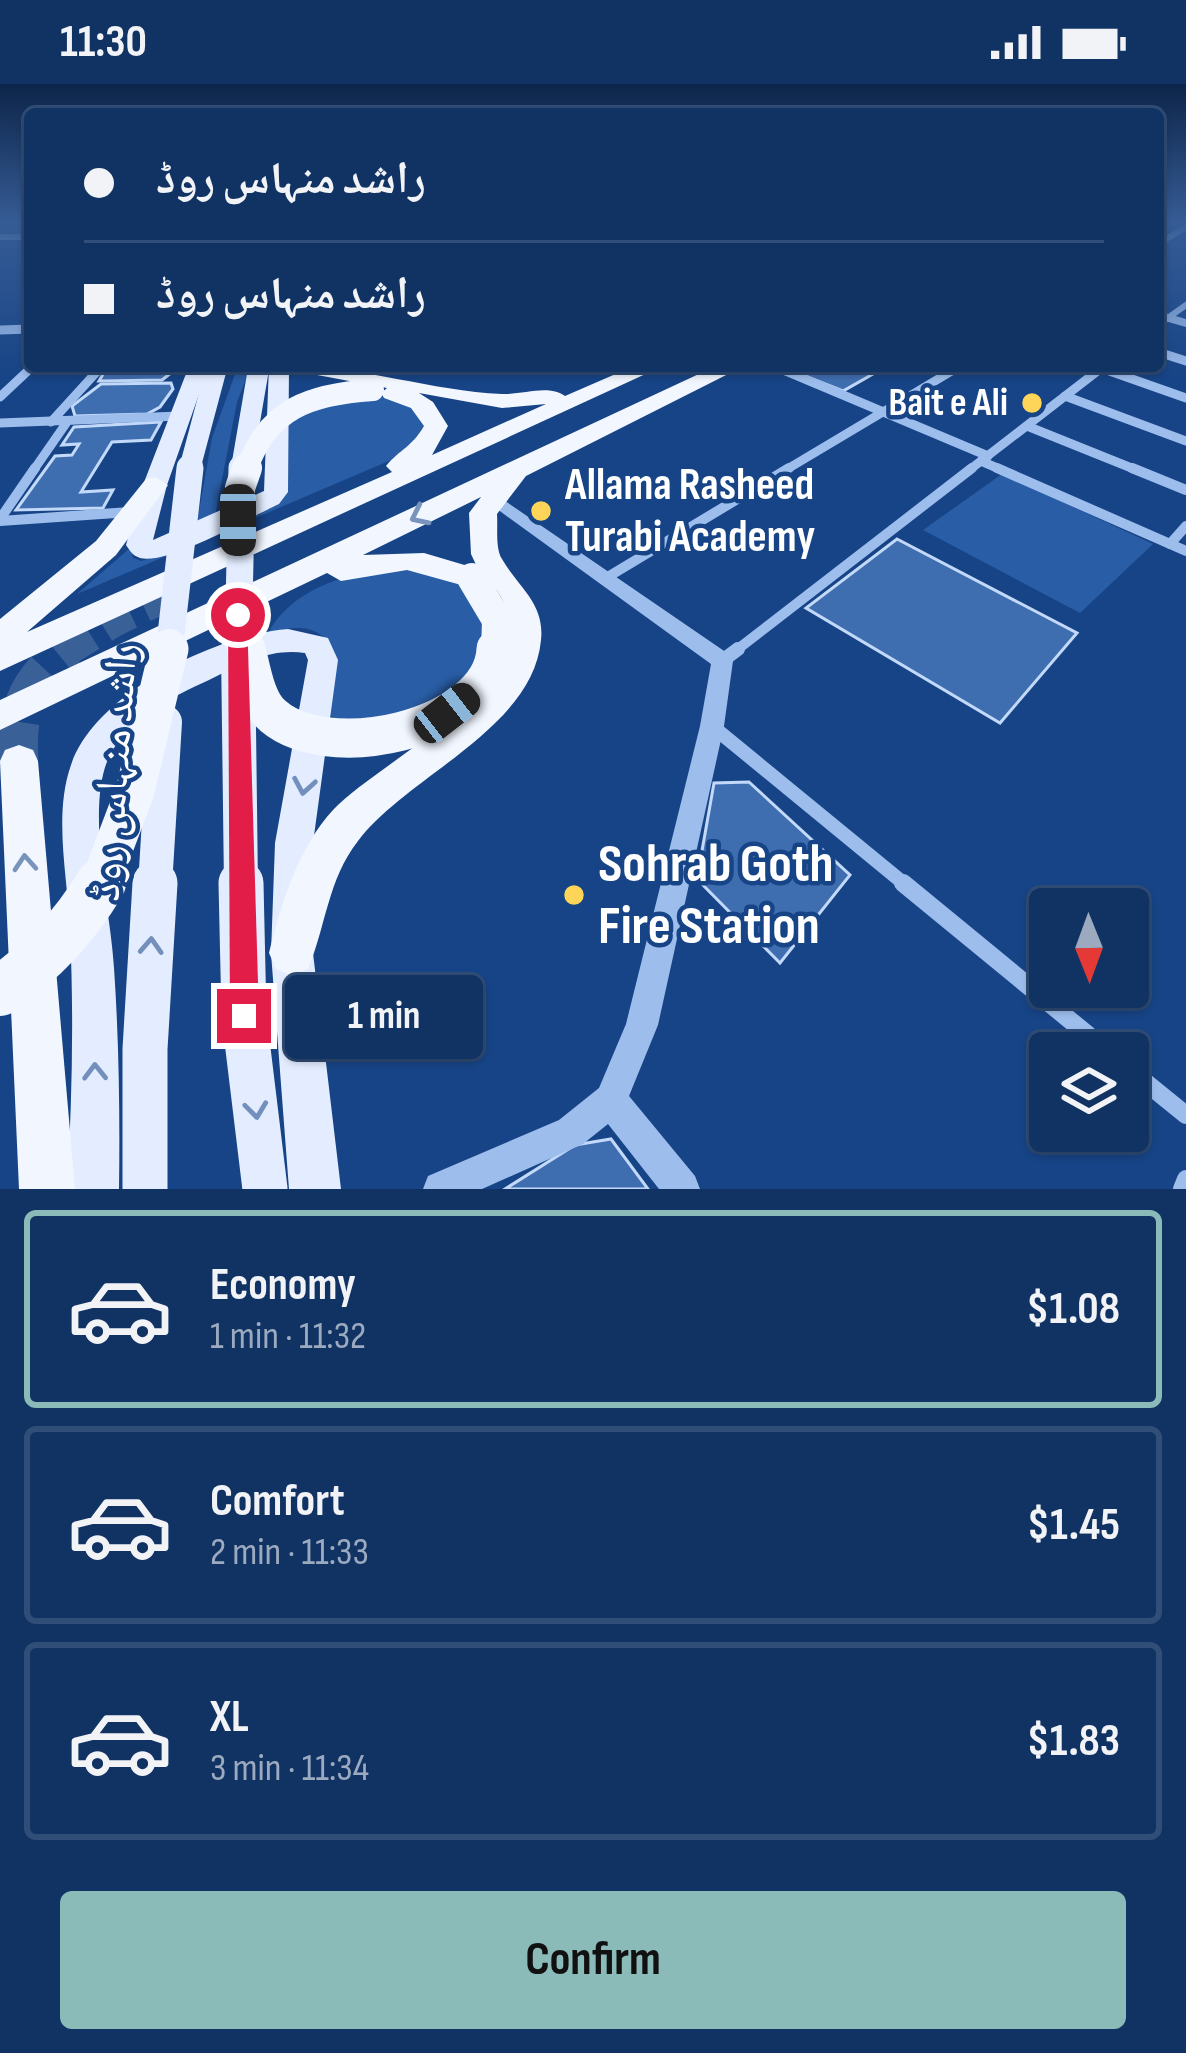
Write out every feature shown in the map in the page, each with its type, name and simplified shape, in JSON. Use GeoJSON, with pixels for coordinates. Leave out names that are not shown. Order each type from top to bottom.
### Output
{"type":"FeatureCollection","features":[{"type":"Feature","properties":{"kind":"highway"},"geometry":{"type":"LineString","coordinates":[[337,372],[502,400],[560,396],[637,372]]}},
{"type":"Feature","properties":{"kind":"highway"},"geometry":{"type":"LineString","coordinates":[[0,658],[638,372]]}},
{"type":"Feature","properties":{"kind":"highway"},"geometry":{"type":"LineString","coordinates":[[185,588],[666,372]]}},
{"type":"Feature","properties":{"kind":"highway"},"geometry":{"type":"LineString","coordinates":[[222,616],[527,462],[720,372]]}},
{"type":"Feature","properties":{"kind":"highway"},"geometry":{"type":"LineString","coordinates":[[240,488],[252,446],[275,416],[318,396],[373,390],[417,400],[432,413],[436,426],[432,439],[402,465],[292,526]]}},
{"type":"Feature","properties":{"kind":"highway"},"geometry":{"type":"LineString","coordinates":[[292,953],[305,898],[342,827],[381,789],[479,718],[504,692],[524,657],[517,595],[487,558],[483,513],[492,497],[527,462]]}},
{"type":"Feature","properties":{"kind":"highway"},"geometry":{"type":"LineString","coordinates":[[0,638],[64,587],[137,511],[155,485]]}},
{"type":"Feature","properties":{"kind":"highway"},"geometry":{"type":"LineString","coordinates":[[0,716],[222,616],[369,561],[445,565],[472,578],[500,614],[501,640],[494,665],[475,691],[447,713],[410,731],[370,740],[321,739],[286,725],[266,710],[222,616]]}},
{"type":"Feature","properties":{"kind":"highway"},"geometry":{"type":"LineString","coordinates":[[0,991],[58,947],[90,908],[112,868],[170,644]]}},
{"type":"Feature","properties":{"kind":"highway"},"geometry":{"type":"LineString","coordinates":[[47,1189],[9,744],[83,676]]}},
{"type":"Feature","properties":{"kind":"main road"},"geometry":{"type":"LineString","coordinates":[[197,372],[155,485],[139,545],[144,550],[162,547],[271,500],[276,492],[280,372]]}},
{"type":"Feature","properties":{"kind":"main road","name":"راشد منہاس روڈ"},"geometry":{"type":"LineString","coordinates":[[145,1189],[145,1049],[179,532],[195,438],[215,372]]}},
{"type":"Feature","properties":{"kind":"main road"},"geometry":{"type":"LineString","coordinates":[[258,372],[244,434],[222,616],[244,1016],[265,1189]]}},
{"type":"Feature","properties":{"kind":"main road"},"geometry":{"type":"LineString","coordinates":[[93,1189],[93,969],[84,802],[88,764],[109,729],[132,706],[235,653],[279,639],[300,639],[317,646],[323,660],[294,843],[292,953],[315,1189]]}},
{"type":"Feature","properties":{"kind":"street"},"geometry":{"type":"LineString","coordinates":[[0,398],[27,372]]}},
{"type":"Feature","properties":{"kind":"street"},"geometry":{"type":"LineString","coordinates":[[51,422],[97,372]]}},
{"type":"Feature","properties":{"kind":"street"},"geometry":{"type":"LineString","coordinates":[[788,372],[1186,551]]}},
{"type":"Feature","properties":{"kind":"street"},"geometry":{"type":"LineString","coordinates":[[606,578],[951,372]]}},
{"type":"Feature","properties":{"kind":"street"},"geometry":{"type":"LineString","coordinates":[[441,1189],[571,1132],[611,1100],[642,1025],[712,726],[722,661],[1096,372]]}},
{"type":"Feature","properties":{"kind":"street"},"geometry":{"type":"LineString","coordinates":[[1116,372],[1186,398]]}},
{"type":"Feature","properties":{"kind":"street"},"geometry":{"type":"LineString","coordinates":[[1065,396],[1186,441]]}},
{"type":"Feature","properties":{"kind":"street"},"geometry":{"type":"LineString","coordinates":[[0,423],[180,416]]}},
{"type":"Feature","properties":{"kind":"street"},"geometry":{"type":"LineString","coordinates":[[0,520],[67,422]]}},
{"type":"Feature","properties":{"kind":"street"},"geometry":{"type":"LineString","coordinates":[[1027,426],[1186,490]]}},
{"type":"Feature","properties":{"kind":"street"},"geometry":{"type":"LineString","coordinates":[[492,497],[722,661]]}},
{"type":"Feature","properties":{"kind":"street"},"geometry":{"type":"LineString","coordinates":[[0,520],[137,511]]}},
{"type":"Feature","properties":{"kind":"street"},"geometry":{"type":"LineString","coordinates":[[1170,544],[1186,526]]}},
{"type":"Feature","properties":{"kind":"street"},"geometry":{"type":"LineString","coordinates":[[712,726],[1084,1032]]}},
{"type":"Feature","properties":{"kind":"street"},"geometry":{"type":"LineString","coordinates":[[1149,1085],[1186,1115]]}},
{"type":"Feature","properties":{"kind":"street"},"geometry":{"type":"LineString","coordinates":[[611,1100],[682,1189]]}},
{"type":"Feature","properties":{"kind":"street"},"geometry":{"type":"LineString","coordinates":[[1182,1189],[1186,1179]]}},
{"type":"Feature","properties":{"kind":"shaded area"},"geometry":{"type":"Polygon","coordinates":[[[236,372],[249,372],[237,402],[214,521],[196,528],[212,438],[236,372]]]}},
{"type":"Feature","properties":{"kind":"shaded area"},"geometry":{"type":"Polygon","coordinates":[[[365,395],[401,399],[428,420],[410,452],[77,594],[130,548],[133,558],[142,561],[265,509],[289,418],[365,395]]]}},
{"type":"Feature","properties":{"kind":"shaded area"},"geometry":{"type":"Polygon","coordinates":[[[1002,474],[1153,544],[1080,613],[923,530],[1002,474]]]}},
{"type":"Feature","properties":{"kind":"shaded area"},"geometry":{"type":"Polygon","coordinates":[[[397,565],[456,578],[487,632],[470,671],[439,698],[382,721],[344,721],[328,714],[334,660],[322,636],[292,628],[269,633],[282,613],[311,592],[397,565]]]}},
{"type":"Feature","properties":{"kind":"building"},"geometry":{"type":"Polygon","coordinates":[[[104,372],[172,372],[162,380],[99,381],[104,372]]]}},
{"type":"Feature","properties":{"kind":"building"},"geometry":{"type":"Polygon","coordinates":[[[799,372],[876,372],[843,391],[799,372]]]}},
{"type":"Feature","properties":{"kind":"building"},"geometry":{"type":"Polygon","coordinates":[[[171,383],[173,389],[160,407],[147,414],[75,416],[72,406],[101,384],[171,383]]]}},
{"type":"Feature","properties":{"kind":"building"},"geometry":{"type":"Polygon","coordinates":[[[161,422],[151,440],[112,442],[81,492],[113,490],[103,508],[16,510],[55,456],[72,455],[79,444],[62,445],[74,427],[161,422]]]}},
{"type":"Feature","properties":{"kind":"building"},"geometry":{"type":"Polygon","coordinates":[[[897,539],[1077,633],[1000,723],[806,608],[897,539]]]}},
{"type":"Feature","properties":{"kind":"building"},"geometry":{"type":"Polygon","coordinates":[[[749,782],[850,875],[780,963],[697,879],[714,783],[749,782]]]}},
{"type":"Feature","properties":{"kind":"building"},"geometry":{"type":"Polygon","coordinates":[[[611,1139],[648,1189],[505,1189],[575,1145],[611,1139]]]}},
{"type":"Feature","properties":{"kind":"tunnel"},"geometry":{"type":"LineString","coordinates":[[67,651],[114,622],[185,588]]}},
{"type":"Feature","properties":{"kind":"tunnel"},"geometry":{"type":"LineString","coordinates":[[19,761],[19,726],[27,697],[44,672],[67,651]]}},
{"type":"Feature","properties":{"kind":"place","name":"Bait e Ali"},"geometry":{"type":"Point","coordinates":[1032,403]}},
{"type":"Feature","properties":{"kind":"place","name":"Allama Rasheed Turabi Academy"},"geometry":{"type":"Point","coordinates":[541,511]}},
{"type":"Feature","properties":{"kind":"place","name":"Sohrab Goth Fire Station"},"geometry":{"type":"Point","coordinates":[574,895]}},
{"type":"Feature","properties":{"kind":"route"},"geometry":{"type":"LineString","coordinates":[[238,615],[244,1016]]}}]}
